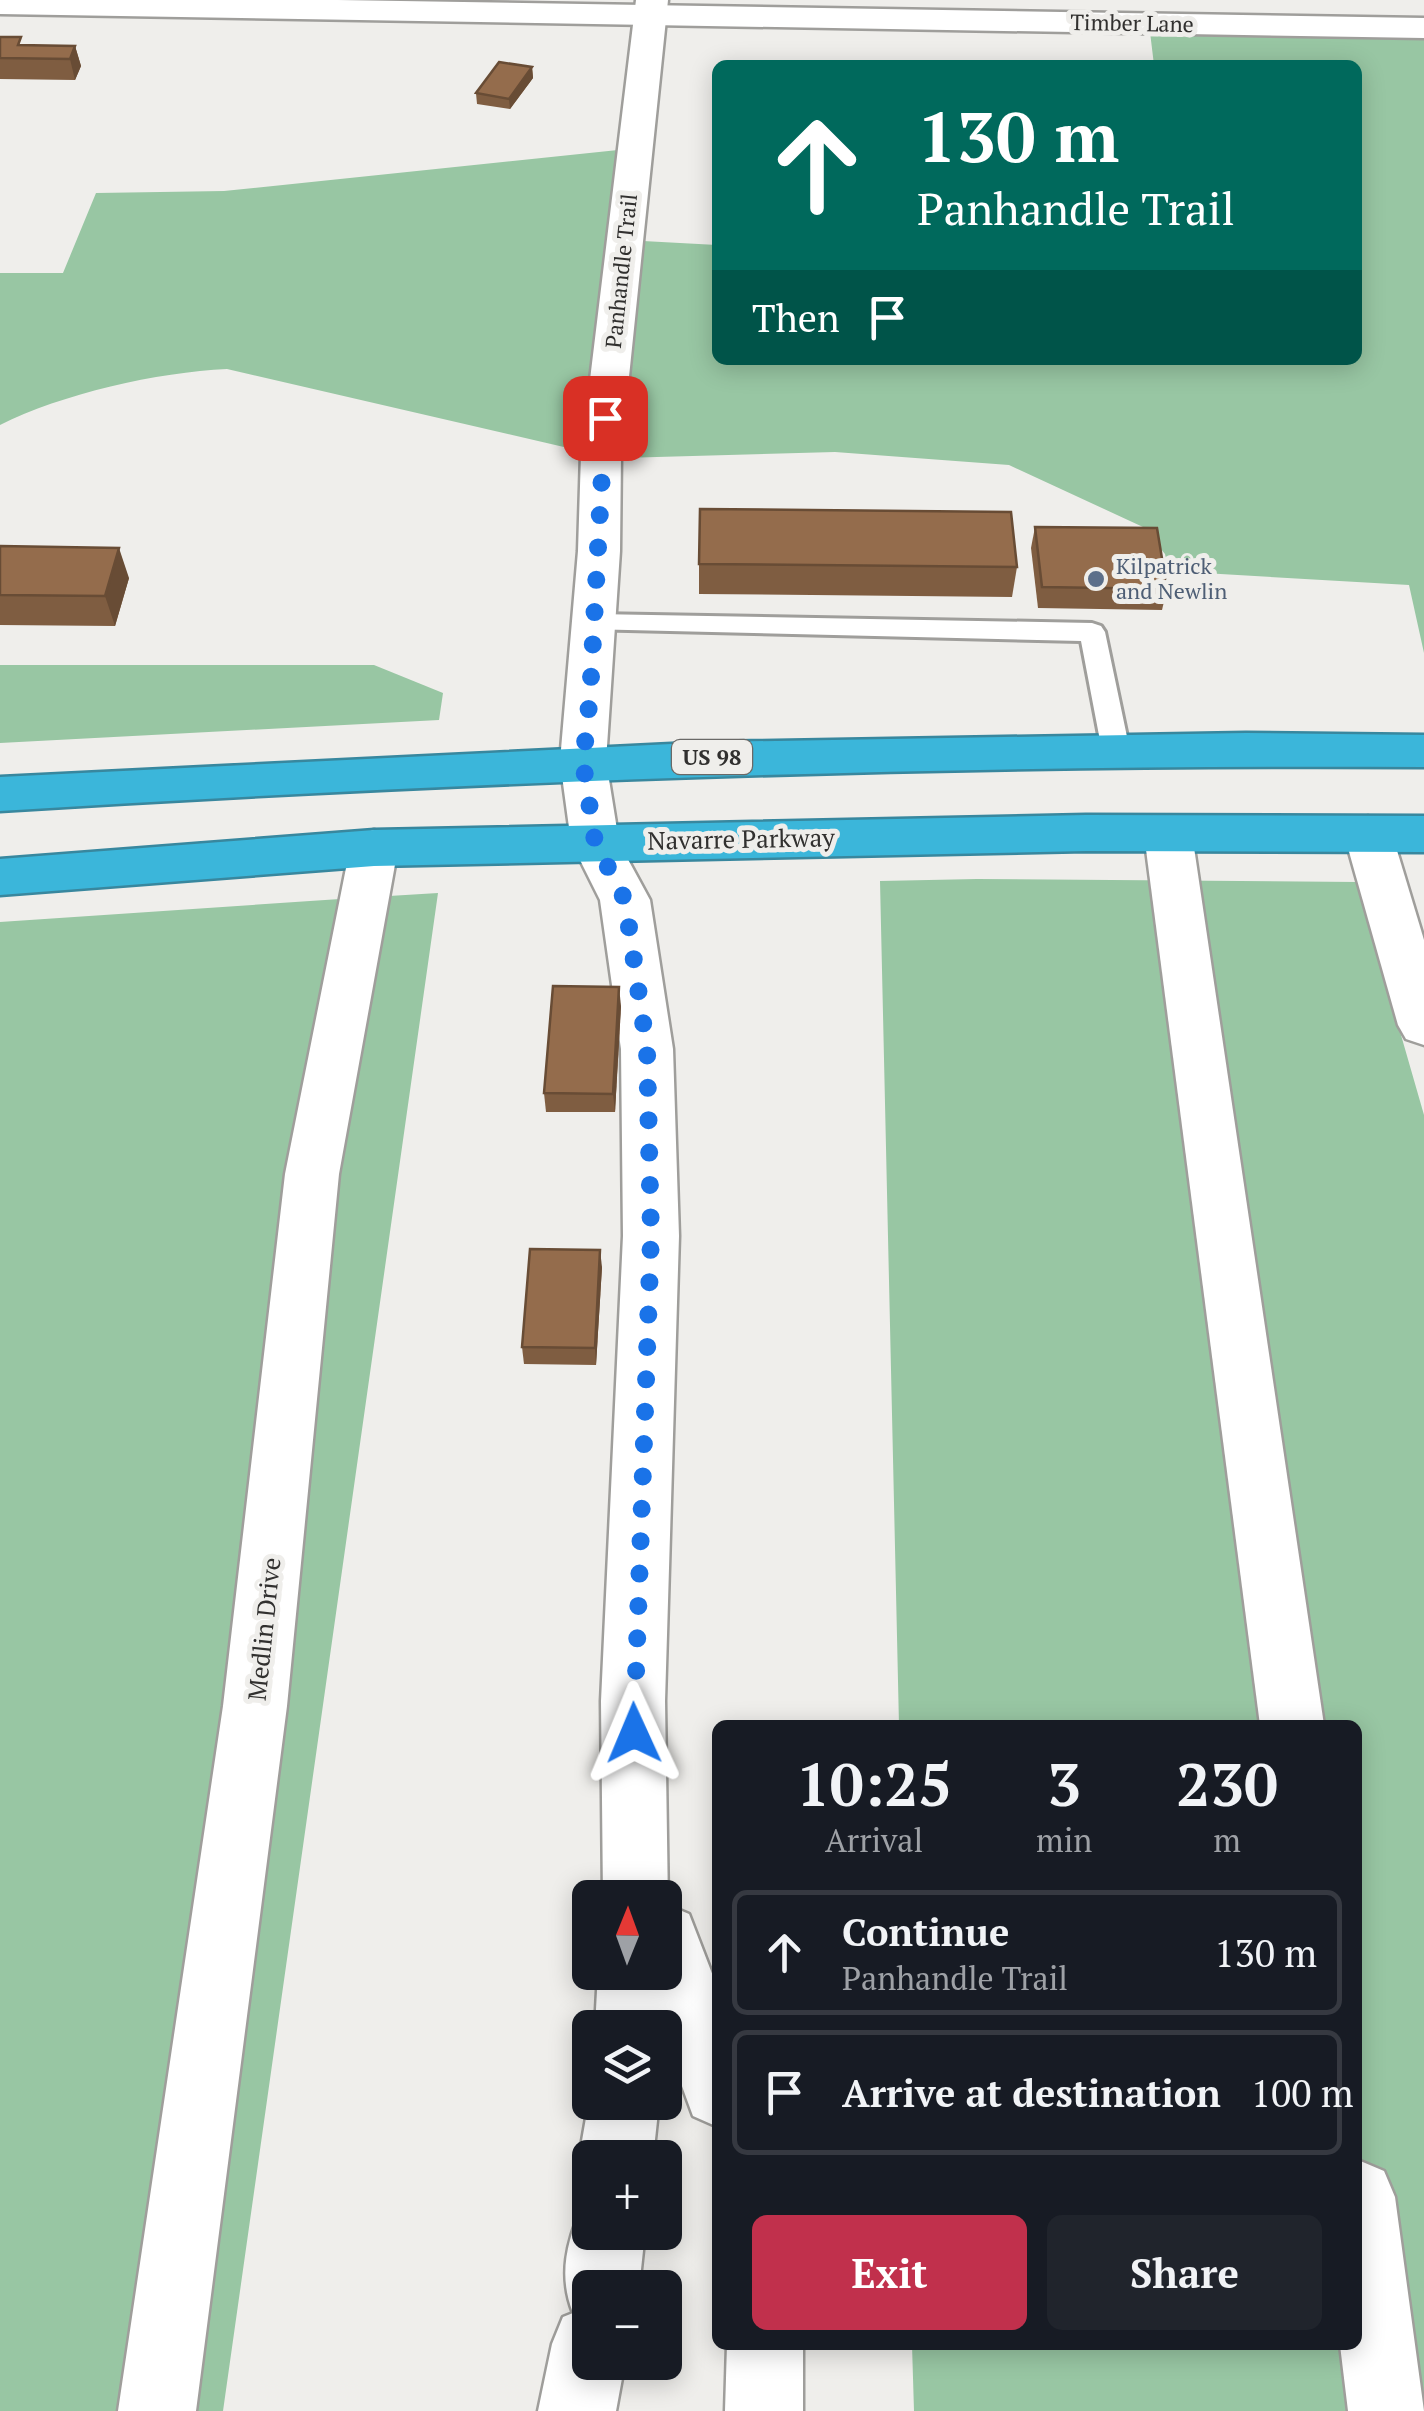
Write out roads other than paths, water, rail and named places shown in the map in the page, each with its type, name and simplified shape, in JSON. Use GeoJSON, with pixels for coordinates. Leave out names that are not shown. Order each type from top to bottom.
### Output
{"type":"FeatureCollection","features":[{"type":"Feature","properties":{"kind":"highway","name":"US 98"},"geometry":{"type":"LineString","coordinates":[[0,794],[172,782],[822,752],[1424,751]]}},
{"type":"Feature","properties":{"kind":"highway"},"geometry":{"type":"LineString","coordinates":[[0,811],[172,782]]}},
{"type":"Feature","properties":{"kind":"highway","name":"Navarre Parkway"},"geometry":{"type":"LineString","coordinates":[[0,877],[374,848],[1168,834],[1424,834]]}},
{"type":"Feature","properties":{"kind":"street","name":"Timber Lane"},"geometry":{"type":"LineString","coordinates":[[0,4],[651,7],[1424,28]]}},
{"type":"Feature","properties":{"kind":"street","name":"Panhandle Trail"},"geometry":{"type":"LineString","coordinates":[[642,1880],[633,1701],[651,1236],[647,1049],[625,900],[595,842],[583,762],[595,623],[601,454],[651,7]]}},
{"type":"Feature","properties":{"kind":"street"},"geometry":{"type":"LineString","coordinates":[[1168,834],[1291,1720]]}},
{"type":"Feature","properties":{"kind":"street"},"geometry":{"type":"LineString","coordinates":[[1368,834],[1424,1025]]}},
{"type":"Feature","properties":{"kind":"street","name":"Medlin Drive"},"geometry":{"type":"LineString","coordinates":[[157,2411],[256,1706],[312,1174],[374,848]]}},
{"type":"Feature","properties":{"kind":"street"},"geometry":{"type":"LineString","coordinates":[[682,1987],[712,2074]]}},
{"type":"Feature","properties":{"kind":"street"},"geometry":{"type":"LineString","coordinates":[[1362,2226],[1387,2411]]}},
{"type":"Feature","properties":{"kind":"street"},"geometry":{"type":"LineString","coordinates":[[764,2411],[765,2350]]}},
{"type":"Feature","properties":{"kind":"street"},"geometry":{"type":"LineString","coordinates":[[578,2411],[584,2380]]}},
{"type":"Feature","properties":{"kind":"lane"},"geometry":{"type":"LineString","coordinates":[[595,623],[1092,632],[1116,752]]}},
{"type":"Feature","properties":{"kind":"place","name":"Kilpatrick and Newlin"},"geometry":{"type":"Point","coordinates":[1096,579]}}]}
